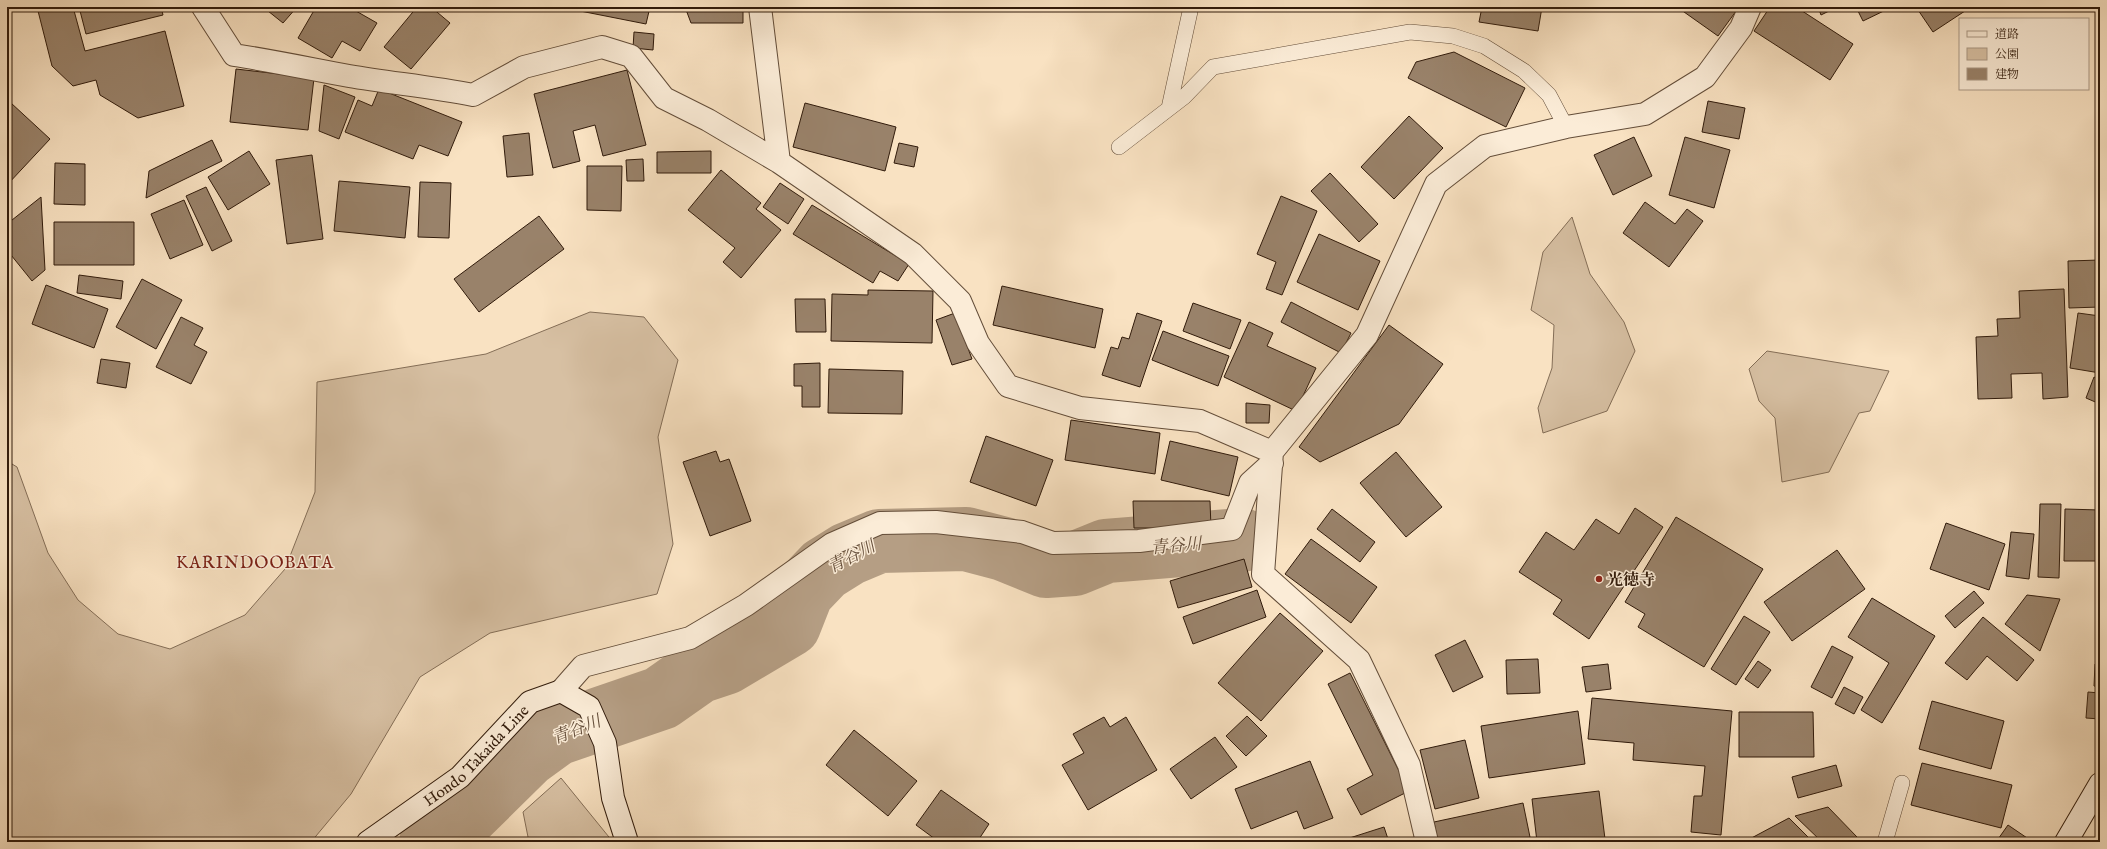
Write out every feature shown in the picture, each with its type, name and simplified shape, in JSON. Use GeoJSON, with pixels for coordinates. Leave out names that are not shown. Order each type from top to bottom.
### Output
{"type":"FeatureCollection","features":[{"type":"Feature","properties":{"kind":"street"},"geometry":{"type":"LineString","coordinates":[[203,7],[234,55],[292,64],[349,76],[422,85],[473,95],[524,67],[602,47],[631,56],[664,98],[708,120],[779,162],[913,254],[960,301],[978,343],[1008,386],[1080,408],[1200,421],[1272,457]]}},
{"type":"Feature","properties":{"kind":"street"},"geometry":{"type":"LineString","coordinates":[[760,7],[779,162]]}},
{"type":"Feature","properties":{"kind":"street"},"geometry":{"type":"LineString","coordinates":[[627,842],[613,798],[605,743],[589,707],[561,691],[583,666],[690,638],[746,605],[832,544],[880,523],[936,522],[1022,532],[1053,544],[1139,541],[1232,529],[1250,483],[1368,334],[1436,184],[1485,146],[1566,127],[1645,114],[1705,77],[1741,28],[1750,7]]}},
{"type":"Feature","properties":{"kind":"street"},"geometry":{"type":"LineString","coordinates":[[1272,457],[1264,574],[1359,660],[1409,765],[1427,842]]}},
{"type":"Feature","properties":{"kind":"street","name":"Hondo Takaida Line"},"geometry":{"type":"LineString","coordinates":[[368,842],[460,778],[530,702],[561,691]]}},
{"type":"Feature","properties":{"kind":"street"},"geometry":{"type":"LineString","coordinates":[[2066,842],[2100,784]]}},
{"type":"Feature","properties":{"kind":"lane"},"geometry":{"type":"LineString","coordinates":[[1168,108],[1191,7]]}},
{"type":"Feature","properties":{"kind":"lane"},"geometry":{"type":"LineString","coordinates":[[1119,147],[1168,108],[1184,98],[1213,67],[1410,32],[1453,36],[1484,46],[1511,62],[1524,71],[1549,95],[1566,127]]}},
{"type":"Feature","properties":{"kind":"lane"},"geometry":{"type":"LineString","coordinates":[[1885,842],[1902,783]]}},
{"type":"Feature","properties":{"kind":"green space"},"geometry":{"type":"Polygon","coordinates":[[[1572,217],[1590,274],[1624,322],[1635,351],[1607,411],[1543,433],[1538,408],[1552,368],[1554,325],[1531,310],[1543,252],[1572,217]]]}},
{"type":"Feature","properties":{"kind":"green space"},"geometry":{"type":"Polygon","coordinates":[[[590,312],[644,317],[678,360],[658,437],[673,544],[657,594],[490,633],[420,677],[351,794],[311,842],[7,842],[7,461],[17,467],[48,553],[78,600],[118,634],[170,649],[245,615],[285,569],[315,492],[317,382],[486,354],[590,312]]]}},
{"type":"Feature","properties":{"kind":"green space"},"geometry":{"type":"Polygon","coordinates":[[[1767,351],[1889,371],[1870,411],[1859,413],[1829,472],[1782,482],[1775,418],[1759,401],[1749,369],[1767,351]]]}},
{"type":"Feature","properties":{"kind":"green space"},"geometry":{"type":"Polygon","coordinates":[[[561,778],[613,842],[529,842],[523,812],[561,778]]]}},
{"type":"Feature","properties":{"kind":"building"},"geometry":{"type":"Polygon","coordinates":[[[37,7],[73,7],[85,51],[165,31],[184,106],[138,118],[100,95],[96,80],[73,86],[52,66],[37,7]]]}},
{"type":"Feature","properties":{"kind":"building"},"geometry":{"type":"Polygon","coordinates":[[[79,7],[161,7],[163,15],[86,34],[79,7]]]}},
{"type":"Feature","properties":{"kind":"building"},"geometry":{"type":"Polygon","coordinates":[[[263,7],[297,7],[283,23],[263,7]]]}},
{"type":"Feature","properties":{"kind":"building"},"geometry":{"type":"Polygon","coordinates":[[[316,7],[349,7],[377,23],[360,51],[342,41],[332,58],[298,38],[316,7]]]}},
{"type":"Feature","properties":{"kind":"building"},"geometry":{"type":"Polygon","coordinates":[[[417,7],[431,7],[450,23],[411,69],[384,47],[417,7]]]}},
{"type":"Feature","properties":{"kind":"building"},"geometry":{"type":"Polygon","coordinates":[[[560,7],[650,7],[646,24],[560,7]]]}},
{"type":"Feature","properties":{"kind":"building"},"geometry":{"type":"Polygon","coordinates":[[[685,7],[743,7],[743,23],[691,23],[685,7]]]}},
{"type":"Feature","properties":{"kind":"building"},"geometry":{"type":"Polygon","coordinates":[[[1482,7],[1542,7],[1538,31],[1479,22],[1482,7]]]}},
{"type":"Feature","properties":{"kind":"building"},"geometry":{"type":"Polygon","coordinates":[[[1677,7],[1739,7],[1718,36],[1677,7]]]}},
{"type":"Feature","properties":{"kind":"building"},"geometry":{"type":"Polygon","coordinates":[[[1770,7],[1796,7],[1853,44],[1830,80],[1754,31],[1770,7]]]}},
{"type":"Feature","properties":{"kind":"building"},"geometry":{"type":"Polygon","coordinates":[[[1818,7],[1837,7],[1821,15],[1818,7]]]}},
{"type":"Feature","properties":{"kind":"building"},"geometry":{"type":"Polygon","coordinates":[[[1856,7],[1892,7],[1863,21],[1856,7]]]}},
{"type":"Feature","properties":{"kind":"building"},"geometry":{"type":"Polygon","coordinates":[[[1916,7],[1967,7],[1968,9],[1933,32],[1916,7]]]}},
{"type":"Feature","properties":{"kind":"building"},"geometry":{"type":"Polygon","coordinates":[[[634,32],[654,34],[653,50],[633,48],[634,32]]]}},
{"type":"Feature","properties":{"kind":"building"},"geometry":{"type":"Polygon","coordinates":[[[1454,52],[1525,88],[1506,127],[1408,78],[1416,62],[1454,52]]]}},
{"type":"Feature","properties":{"kind":"building"},"geometry":{"type":"Polygon","coordinates":[[[236,69],[314,78],[308,130],[230,122],[236,69]]]}},
{"type":"Feature","properties":{"kind":"building"},"geometry":{"type":"Polygon","coordinates":[[[627,70],[646,145],[603,156],[595,125],[573,131],[580,161],[553,168],[534,94],[627,70]]]}},
{"type":"Feature","properties":{"kind":"building"},"geometry":{"type":"Polygon","coordinates":[[[324,85],[355,97],[339,139],[319,131],[324,85]]]}},
{"type":"Feature","properties":{"kind":"building"},"geometry":{"type":"Polygon","coordinates":[[[379,89],[462,122],[448,156],[419,145],[413,159],[345,132],[358,100],[372,106],[379,89]]]}},
{"type":"Feature","properties":{"kind":"building"},"geometry":{"type":"Polygon","coordinates":[[[1708,101],[1745,108],[1739,139],[1702,132],[1708,101]]]}},
{"type":"Feature","properties":{"kind":"building"},"geometry":{"type":"Polygon","coordinates":[[[11,103],[50,139],[7,185],[7,107],[11,103]]]}},
{"type":"Feature","properties":{"kind":"building"},"geometry":{"type":"Polygon","coordinates":[[[805,103],[896,127],[885,171],[793,147],[805,103]]]}},
{"type":"Feature","properties":{"kind":"building"},"geometry":{"type":"Polygon","coordinates":[[[1409,116],[1443,148],[1394,199],[1361,167],[1409,116]]]}},
{"type":"Feature","properties":{"kind":"building"},"geometry":{"type":"Polygon","coordinates":[[[529,133],[533,175],[507,177],[503,136],[529,133]]]}},
{"type":"Feature","properties":{"kind":"building"},"geometry":{"type":"Polygon","coordinates":[[[1634,137],[1652,176],[1613,195],[1594,155],[1634,137]]]}},
{"type":"Feature","properties":{"kind":"building"},"geometry":{"type":"Polygon","coordinates":[[[1685,137],[1730,150],[1714,208],[1669,195],[1685,137]]]}},
{"type":"Feature","properties":{"kind":"building"},"geometry":{"type":"Polygon","coordinates":[[[212,140],[222,161],[146,198],[149,171],[212,140]]]}},
{"type":"Feature","properties":{"kind":"building"},"geometry":{"type":"Polygon","coordinates":[[[899,143],[918,147],[914,167],[894,163],[899,143]]]}},
{"type":"Feature","properties":{"kind":"building"},"geometry":{"type":"Polygon","coordinates":[[[249,151],[270,184],[228,210],[208,177],[249,151]]]}},
{"type":"Feature","properties":{"kind":"building"},"geometry":{"type":"Polygon","coordinates":[[[711,151],[711,173],[657,173],[657,152],[711,151]]]}},
{"type":"Feature","properties":{"kind":"building"},"geometry":{"type":"Polygon","coordinates":[[[312,155],[323,239],[287,244],[276,160],[312,155]]]}},
{"type":"Feature","properties":{"kind":"building"},"geometry":{"type":"Polygon","coordinates":[[[643,159],[644,181],[627,181],[626,160],[643,159]]]}},
{"type":"Feature","properties":{"kind":"building"},"geometry":{"type":"Polygon","coordinates":[[[55,163],[85,164],[85,205],[54,204],[55,163]]]}},
{"type":"Feature","properties":{"kind":"building"},"geometry":{"type":"Polygon","coordinates":[[[587,166],[622,166],[621,211],[587,210],[587,166]]]}},
{"type":"Feature","properties":{"kind":"building"},"geometry":{"type":"Polygon","coordinates":[[[721,170],[761,203],[756,209],[781,230],[741,278],[723,262],[735,248],[688,210],[721,170]]]}},
{"type":"Feature","properties":{"kind":"building"},"geometry":{"type":"Polygon","coordinates":[[[1330,173],[1378,224],[1359,242],[1311,191],[1330,173]]]}},
{"type":"Feature","properties":{"kind":"building"},"geometry":{"type":"Polygon","coordinates":[[[339,181],[410,187],[405,238],[334,231],[339,181]]]}},
{"type":"Feature","properties":{"kind":"building"},"geometry":{"type":"Polygon","coordinates":[[[420,182],[451,183],[449,238],[418,237],[420,182]]]}},
{"type":"Feature","properties":{"kind":"building"},"geometry":{"type":"Polygon","coordinates":[[[780,183],[804,199],[788,224],[763,207],[780,183]]]}},
{"type":"Feature","properties":{"kind":"building"},"geometry":{"type":"Polygon","coordinates":[[[206,187],[232,241],[212,251],[186,196],[206,187]]]}},
{"type":"Feature","properties":{"kind":"building"},"geometry":{"type":"Polygon","coordinates":[[[1281,196],[1317,211],[1282,295],[1266,289],[1276,262],[1257,254],[1281,196]]]}},
{"type":"Feature","properties":{"kind":"building"},"geometry":{"type":"Polygon","coordinates":[[[41,197],[45,270],[32,281],[7,250],[7,224],[41,197]]]}},
{"type":"Feature","properties":{"kind":"building"},"geometry":{"type":"Polygon","coordinates":[[[184,200],[203,245],[170,259],[151,214],[184,200]]]}},
{"type":"Feature","properties":{"kind":"building"},"geometry":{"type":"Polygon","coordinates":[[[1645,202],[1675,224],[1687,209],[1703,221],[1669,267],[1623,233],[1645,202]]]}},
{"type":"Feature","properties":{"kind":"building"},"geometry":{"type":"Polygon","coordinates":[[[812,205],[909,264],[898,281],[880,271],[873,283],[793,234],[812,205]]]}},
{"type":"Feature","properties":{"kind":"building"},"geometry":{"type":"Polygon","coordinates":[[[539,216],[564,249],[479,312],[454,279],[539,216]]]}},
{"type":"Feature","properties":{"kind":"building"},"geometry":{"type":"Polygon","coordinates":[[[54,222],[134,222],[134,265],[54,265],[54,222]]]}},
{"type":"Feature","properties":{"kind":"building"},"geometry":{"type":"Polygon","coordinates":[[[1319,234],[1380,261],[1358,310],[1297,282],[1319,234]]]}},
{"type":"Feature","properties":{"kind":"building"},"geometry":{"type":"Polygon","coordinates":[[[2100,260],[2100,307],[2069,308],[2068,261],[2100,260]]]}},
{"type":"Feature","properties":{"kind":"building"},"geometry":{"type":"Polygon","coordinates":[[[79,275],[123,281],[121,299],[77,293],[79,275]]]}},
{"type":"Feature","properties":{"kind":"building"},"geometry":{"type":"Polygon","coordinates":[[[142,279],[182,300],[156,349],[116,327],[142,279]]]}},
{"type":"Feature","properties":{"kind":"building"},"geometry":{"type":"Polygon","coordinates":[[[46,285],[108,309],[94,348],[32,324],[46,285]]]}},
{"type":"Feature","properties":{"kind":"building"},"geometry":{"type":"Polygon","coordinates":[[[1002,286],[1103,309],[1095,348],[993,325],[1002,286]]]}},
{"type":"Feature","properties":{"kind":"building"},"geometry":{"type":"Polygon","coordinates":[[[2064,289],[2068,397],[2043,399],[2042,373],[2011,374],[2012,398],[1978,399],[1976,337],[1998,336],[1997,319],[2020,318],[2019,291],[2064,289]]]}},
{"type":"Feature","properties":{"kind":"building"},"geometry":{"type":"Polygon","coordinates":[[[868,290],[933,291],[932,343],[831,341],[832,294],[868,295],[868,290]]]}},
{"type":"Feature","properties":{"kind":"building"},"geometry":{"type":"Polygon","coordinates":[[[795,299],[825,299],[826,332],[796,332],[795,299]]]}},
{"type":"Feature","properties":{"kind":"building"},"geometry":{"type":"Polygon","coordinates":[[[1291,302],[1351,333],[1341,353],[1281,322],[1291,302]]]}},
{"type":"Feature","properties":{"kind":"building"},"geometry":{"type":"Polygon","coordinates":[[[1193,303],[1241,320],[1230,349],[1183,331],[1193,303]]]}},
{"type":"Feature","properties":{"kind":"building"},"geometry":{"type":"Polygon","coordinates":[[[955,313],[972,359],[952,365],[936,320],[955,313]]]}},
{"type":"Feature","properties":{"kind":"building"},"geometry":{"type":"Polygon","coordinates":[[[1137,313],[1162,321],[1140,387],[1102,375],[1111,347],[1118,349],[1122,337],[1129,339],[1137,313]]]}},
{"type":"Feature","properties":{"kind":"building"},"geometry":{"type":"Polygon","coordinates":[[[2078,313],[2100,316],[2100,373],[2070,368],[2078,313]]]}},
{"type":"Feature","properties":{"kind":"building"},"geometry":{"type":"Polygon","coordinates":[[[181,317],[203,328],[194,345],[207,352],[191,384],[156,367],[181,317]]]}},
{"type":"Feature","properties":{"kind":"building"},"geometry":{"type":"Polygon","coordinates":[[[1249,322],[1273,333],[1267,346],[1316,368],[1296,411],[1224,377],[1249,322]]]}},
{"type":"Feature","properties":{"kind":"building"},"geometry":{"type":"Polygon","coordinates":[[[1389,325],[1443,364],[1399,424],[1320,462],[1299,447],[1389,325]]]}},
{"type":"Feature","properties":{"kind":"building"},"geometry":{"type":"Polygon","coordinates":[[[1163,331],[1229,356],[1218,386],[1152,360],[1163,331]]]}},
{"type":"Feature","properties":{"kind":"building"},"geometry":{"type":"Polygon","coordinates":[[[101,359],[130,363],[126,388],[97,383],[101,359]]]}},
{"type":"Feature","properties":{"kind":"building"},"geometry":{"type":"Polygon","coordinates":[[[820,363],[820,407],[802,407],[802,386],[794,386],[794,364],[820,363]]]}},
{"type":"Feature","properties":{"kind":"building"},"geometry":{"type":"Polygon","coordinates":[[[829,369],[903,371],[902,414],[828,413],[829,369]]]}},
{"type":"Feature","properties":{"kind":"building"},"geometry":{"type":"Polygon","coordinates":[[[2094,377],[2100,380],[2100,404],[2086,398],[2094,377]]]}},
{"type":"Feature","properties":{"kind":"building"},"geometry":{"type":"Polygon","coordinates":[[[1246,403],[1270,405],[1269,423],[1246,423],[1246,403]]]}},
{"type":"Feature","properties":{"kind":"building"},"geometry":{"type":"Polygon","coordinates":[[[1071,420],[1160,433],[1155,474],[1065,460],[1071,420]]]}},
{"type":"Feature","properties":{"kind":"building"},"geometry":{"type":"Polygon","coordinates":[[[986,436],[1053,460],[1036,506],[970,482],[986,436]]]}},
{"type":"Feature","properties":{"kind":"building"},"geometry":{"type":"Polygon","coordinates":[[[1170,441],[1238,457],[1229,496],[1161,480],[1170,441]]]}},
{"type":"Feature","properties":{"kind":"building"},"geometry":{"type":"Polygon","coordinates":[[[716,451],[720,462],[729,459],[751,521],[710,536],[683,462],[716,451]]]}},
{"type":"Feature","properties":{"kind":"building"},"geometry":{"type":"Polygon","coordinates":[[[1396,452],[1442,507],[1406,537],[1360,483],[1396,452]]]}},
{"type":"Feature","properties":{"kind":"building"},"geometry":{"type":"Polygon","coordinates":[[[1133,501],[1210,501],[1211,528],[1134,528],[1133,501]]]}},
{"type":"Feature","properties":{"kind":"building"},"geometry":{"type":"Polygon","coordinates":[[[2040,504],[2061,504],[2059,578],[2038,577],[2040,504]]]}},
{"type":"Feature","properties":{"kind":"building"},"geometry":{"type":"Polygon","coordinates":[[[1635,508],[1663,527],[1589,639],[1553,614],[1562,600],[1519,572],[1546,532],[1574,550],[1596,519],[1619,534],[1635,508]]]}},
{"type":"Feature","properties":{"kind":"building"},"geometry":{"type":"Polygon","coordinates":[[[1332,509],[1375,542],[1360,562],[1317,529],[1332,509]]]}},
{"type":"Feature","properties":{"kind":"building"},"geometry":{"type":"Polygon","coordinates":[[[2065,509],[2100,510],[2100,561],[2064,561],[2065,509]]]}},
{"type":"Feature","properties":{"kind":"building"},"geometry":{"type":"Polygon","coordinates":[[[1676,517],[1763,569],[1704,667],[1638,627],[1645,614],[1625,602],[1676,517]]]}},
{"type":"Feature","properties":{"kind":"building"},"geometry":{"type":"Polygon","coordinates":[[[1946,523],[2005,544],[1989,590],[1930,569],[1946,523]]]}},
{"type":"Feature","properties":{"kind":"building"},"geometry":{"type":"Polygon","coordinates":[[[2011,532],[2034,534],[2029,579],[2006,576],[2011,532]]]}},
{"type":"Feature","properties":{"kind":"building"},"geometry":{"type":"Polygon","coordinates":[[[1311,539],[1377,587],[1351,623],[1285,574],[1311,539]]]}},
{"type":"Feature","properties":{"kind":"building"},"geometry":{"type":"Polygon","coordinates":[[[1837,550],[1865,589],[1792,641],[1764,602],[1837,550]]]}},
{"type":"Feature","properties":{"kind":"building"},"geometry":{"type":"Polygon","coordinates":[[[1244,559],[1252,587],[1178,608],[1170,581],[1244,559]]]}},
{"type":"Feature","properties":{"kind":"building"},"geometry":{"type":"Polygon","coordinates":[[[1257,590],[1266,617],[1193,644],[1183,617],[1257,590]]]}},
{"type":"Feature","properties":{"kind":"building"},"geometry":{"type":"Polygon","coordinates":[[[1974,591],[1984,603],[1955,628],[1945,616],[1974,591]]]}},
{"type":"Feature","properties":{"kind":"building"},"geometry":{"type":"Polygon","coordinates":[[[2027,595],[2060,599],[2040,651],[2005,624],[2027,595]]]}},
{"type":"Feature","properties":{"kind":"building"},"geometry":{"type":"Polygon","coordinates":[[[1872,598],[1935,636],[1882,723],[1861,710],[1889,663],[1848,637],[1872,598]]]}},
{"type":"Feature","properties":{"kind":"building"},"geometry":{"type":"Polygon","coordinates":[[[1280,613],[1323,651],[1261,721],[1218,683],[1280,613]]]}},
{"type":"Feature","properties":{"kind":"building"},"geometry":{"type":"Polygon","coordinates":[[[1744,616],[1770,632],[1736,685],[1711,669],[1744,616]]]}},
{"type":"Feature","properties":{"kind":"building"},"geometry":{"type":"Polygon","coordinates":[[[1983,617],[2034,660],[2017,681],[1987,656],[1967,680],[1945,663],[1983,617]]]}},
{"type":"Feature","properties":{"kind":"building"},"geometry":{"type":"Polygon","coordinates":[[[1465,640],[1483,677],[1453,692],[1435,655],[1465,640]]]}},
{"type":"Feature","properties":{"kind":"building"},"geometry":{"type":"Polygon","coordinates":[[[1832,646],[1853,657],[1832,698],[1811,687],[1832,646]]]}},
{"type":"Feature","properties":{"kind":"building"},"geometry":{"type":"Polygon","coordinates":[[[1538,659],[1540,693],[1507,694],[1506,660],[1538,659]]]}},
{"type":"Feature","properties":{"kind":"building"},"geometry":{"type":"Polygon","coordinates":[[[1758,661],[1771,670],[1758,688],[1745,679],[1758,661]]]}},
{"type":"Feature","properties":{"kind":"building"},"geometry":{"type":"Polygon","coordinates":[[[1608,664],[1611,689],[1586,692],[1582,667],[1608,664]]]}},
{"type":"Feature","properties":{"kind":"building"},"geometry":{"type":"Polygon","coordinates":[[[2095,664],[2100,664],[2100,687],[2094,686],[2095,664]]]}},
{"type":"Feature","properties":{"kind":"building"},"geometry":{"type":"Polygon","coordinates":[[[1350,673],[1409,791],[1361,815],[1347,789],[1373,775],[1328,684],[1350,673]]]}},
{"type":"Feature","properties":{"kind":"building"},"geometry":{"type":"Polygon","coordinates":[[[1844,687],[1863,697],[1854,714],[1835,704],[1844,687]]]}},
{"type":"Feature","properties":{"kind":"building"},"geometry":{"type":"Polygon","coordinates":[[[2088,692],[2100,693],[2100,719],[2086,718],[2088,692]]]}},
{"type":"Feature","properties":{"kind":"building"},"geometry":{"type":"Polygon","coordinates":[[[1592,698],[1732,711],[1721,835],[1691,832],[1694,796],[1702,796],[1705,766],[1633,760],[1634,743],[1588,739],[1592,698]]]}},
{"type":"Feature","properties":{"kind":"building"},"geometry":{"type":"Polygon","coordinates":[[[1932,701],[2004,721],[1991,769],[1919,749],[1932,701]]]}},
{"type":"Feature","properties":{"kind":"building"},"geometry":{"type":"Polygon","coordinates":[[[1578,711],[1585,764],[1489,778],[1481,726],[1578,711]]]}},
{"type":"Feature","properties":{"kind":"building"},"geometry":{"type":"Polygon","coordinates":[[[1739,712],[1813,712],[1814,757],[1739,757],[1739,712]]]}},
{"type":"Feature","properties":{"kind":"building"},"geometry":{"type":"Polygon","coordinates":[[[1247,716],[1267,736],[1246,756],[1226,736],[1247,716]]]}},
{"type":"Feature","properties":{"kind":"building"},"geometry":{"type":"Polygon","coordinates":[[[1104,717],[1110,727],[1126,717],[1157,770],[1088,810],[1062,765],[1084,753],[1073,734],[1104,717]]]}},
{"type":"Feature","properties":{"kind":"building"},"geometry":{"type":"Polygon","coordinates":[[[854,730],[917,781],[888,816],[826,765],[854,730]]]}},
{"type":"Feature","properties":{"kind":"building"},"geometry":{"type":"Polygon","coordinates":[[[1215,737],[1237,767],[1191,799],[1170,769],[1215,737]]]}},
{"type":"Feature","properties":{"kind":"building"},"geometry":{"type":"Polygon","coordinates":[[[1465,740],[1479,798],[1435,809],[1420,750],[1465,740]]]}},
{"type":"Feature","properties":{"kind":"building"},"geometry":{"type":"Polygon","coordinates":[[[1310,761],[1333,818],[1304,829],[1297,811],[1251,829],[1235,789],[1310,761]]]}},
{"type":"Feature","properties":{"kind":"building"},"geometry":{"type":"Polygon","coordinates":[[[1922,763],[2012,785],[2001,828],[1911,805],[1922,763]]]}},
{"type":"Feature","properties":{"kind":"building"},"geometry":{"type":"Polygon","coordinates":[[[1836,765],[1842,786],[1798,798],[1792,777],[1836,765]]]}},
{"type":"Feature","properties":{"kind":"building"},"geometry":{"type":"Polygon","coordinates":[[[941,790],[989,824],[977,842],[939,842],[916,825],[941,790]]]}},
{"type":"Feature","properties":{"kind":"building"},"geometry":{"type":"Polygon","coordinates":[[[1599,791],[1605,839],[1579,842],[1537,842],[1532,799],[1599,791]]]}},
{"type":"Feature","properties":{"kind":"building"},"geometry":{"type":"Polygon","coordinates":[[[1523,803],[1531,842],[1438,842],[1434,822],[1523,803]]]}},
{"type":"Feature","properties":{"kind":"building"},"geometry":{"type":"Polygon","coordinates":[[[1828,807],[1857,837],[1852,842],[1822,842],[1795,816],[1828,807]]]}},
{"type":"Feature","properties":{"kind":"building"},"geometry":{"type":"Polygon","coordinates":[[[1789,818],[1813,842],[1785,842],[1783,840],[1779,842],[1744,842],[1789,818]]]}},
{"type":"Feature","properties":{"kind":"building"},"geometry":{"type":"Polygon","coordinates":[[[2008,825],[2033,842],[1996,842],[2008,825]]]}},
{"type":"Feature","properties":{"kind":"building"},"geometry":{"type":"Polygon","coordinates":[[[1384,827],[1389,842],[1337,842],[1384,827]]]}},
{"type":"Feature","properties":{"kind":"waterway","name":"青谷川"},"geometry":{"type":"LineString","coordinates":[[431,842],[463,818],[527,755],[556,734],[661,698],[698,672],[725,663],[789,625],[802,592],[824,569],[848,554],[879,541],[966,539],[1004,549],[1046,566],[1074,564],[1106,551],[1242,540]]}},
{"type":"Feature","properties":{"kind":"place","name":"光徳寺"},"geometry":{"type":"Point","coordinates":[1599,579]}},
{"type":"Feature","properties":{"kind":"district","name":"KARINDOOBATA"},"geometry":{"type":"Point","coordinates":[255,562]}}]}
